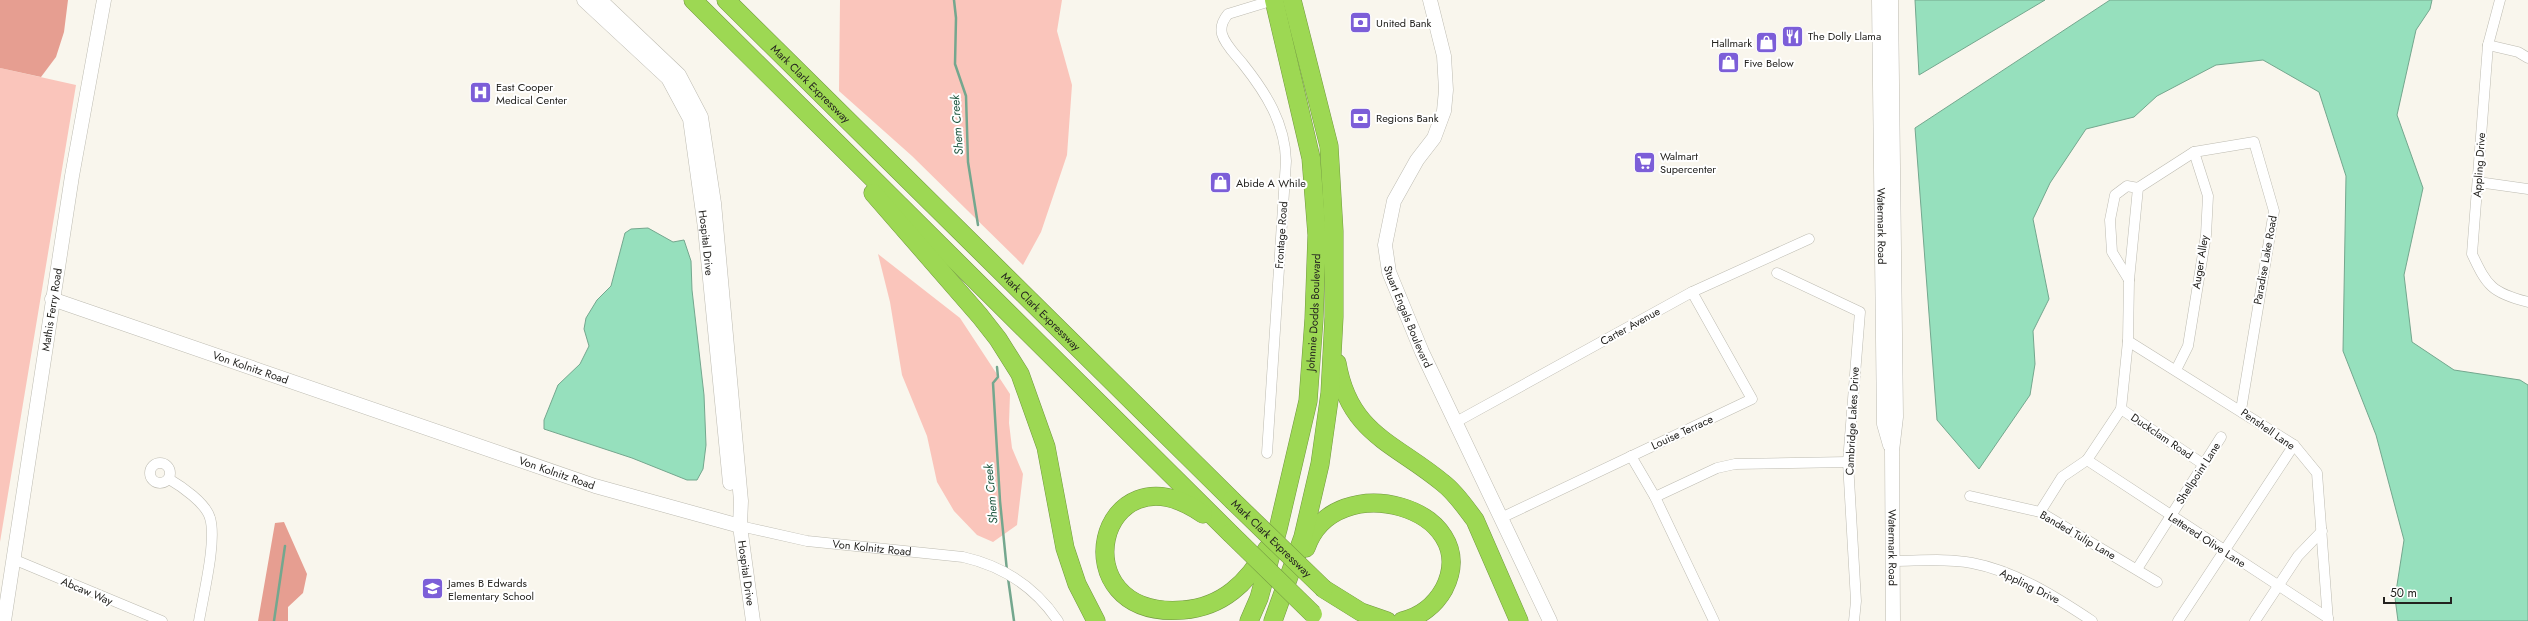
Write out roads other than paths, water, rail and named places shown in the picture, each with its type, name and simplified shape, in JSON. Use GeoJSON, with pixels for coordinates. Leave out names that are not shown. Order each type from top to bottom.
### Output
{"type":"FeatureCollection","features":[{"type":"Feature","properties":{"kind":"highway"},"geometry":{"type":"LineString","coordinates":[[693,0],[763,71],[957,260],[1230,534],[1316,618]]}},
{"type":"Feature","properties":{"kind":"highway","name":"Mark Clark Expressway"},"geometry":{"type":"LineString","coordinates":[[726,0],[1356,621]]}},
{"type":"Feature","properties":{"kind":"highway","name":"Johnnie Dodds Boulevard"},"geometry":{"type":"LineString","coordinates":[[1249,621],[1259,598],[1278,529],[1308,401],[1314,319],[1317,235],[1311,158],[1274,0]]}},
{"type":"Feature","properties":{"kind":"highway","name":"Johnnie Dodds Boulevard"},"geometry":{"type":"LineString","coordinates":[[1273,621],[1303,538],[1320,464],[1330,393],[1333,337],[1334,231],[1329,146],[1292,0]]}},
{"type":"Feature","properties":{"kind":"highway"},"geometry":{"type":"LineString","coordinates":[[763,71],[937,266],[1008,352],[1020,374],[1039,424],[1046,447],[1065,548],[1077,584],[1096,621]]}},
{"type":"Feature","properties":{"kind":"highway"},"geometry":{"type":"LineString","coordinates":[[1333,337],[1338,370],[1351,407],[1376,435],[1444,483],[1466,508],[1481,533],[1519,621]]}},
{"type":"Feature","properties":{"kind":"highway"},"geometry":{"type":"LineString","coordinates":[[1230,534],[1198,511],[1180,502],[1170,498],[1146,496],[1125,506],[1113,522],[1108,532],[1104,552],[1107,573],[1123,593],[1145,606],[1176,611],[1205,607],[1224,598],[1248,578],[1278,529]]}},
{"type":"Feature","properties":{"kind":"highway"},"geometry":{"type":"LineString","coordinates":[[1281,621],[1307,544],[1313,534],[1330,516],[1339,510],[1350,506],[1374,503],[1399,506],[1414,512],[1441,533],[1448,546],[1450,566],[1442,592],[1433,604],[1423,612],[1402,621]]}},
{"type":"Feature","properties":{"kind":"highway"},"geometry":{"type":"LineString","coordinates":[[1324,590],[1361,612],[1388,621]]}},
{"type":"Feature","properties":{"kind":"street","name":"Mathis Ferry Road"},"geometry":{"type":"LineString","coordinates":[[4,621],[52,299],[72,176],[104,0]]}},
{"type":"Feature","properties":{"kind":"street","name":"Hospital Drive"},"geometry":{"type":"LineString","coordinates":[[584,0],[668,78],[690,119],[705,228],[732,503],[740,526]]}},
{"type":"Feature","properties":{"kind":"street","name":"Hospital Drive"},"geometry":{"type":"LineString","coordinates":[[600,0],[679,75],[702,117],[714,203],[741,501],[740,526],[753,621]]}},
{"type":"Feature","properties":{"kind":"street","name":"Frontage Road"},"geometry":{"type":"LineString","coordinates":[[1267,453],[1286,161],[1286,141],[1264,91],[1230,48],[1221,32],[1222,25],[1228,14],[1274,0]]}},
{"type":"Feature","properties":{"kind":"street","name":"Watermark Road"},"geometry":{"type":"LineString","coordinates":[[1879,0],[1884,424],[1892,451]]}},
{"type":"Feature","properties":{"kind":"street","name":"Watermark Road"},"geometry":{"type":"LineString","coordinates":[[1891,0],[1896,416],[1892,451],[1893,621]]}},
{"type":"Feature","properties":{"kind":"street","name":"Appling Drive"},"geometry":{"type":"LineString","coordinates":[[2500,0],[2488,45],[2472,254],[2486,282],[2509,297],[2528,302]]}},
{"type":"Feature","properties":{"kind":"street","name":"Stuart Engals Boulevard"},"geometry":{"type":"LineString","coordinates":[[1430,1],[1444,56],[1446,90],[1444,111],[1434,138],[1417,160],[1394,201],[1385,245],[1389,272],[1456,422],[1503,518],[1550,621]]}},
{"type":"Feature","properties":{"kind":"street"},"geometry":{"type":"LineString","coordinates":[[2488,45],[2518,52],[2528,58]]}},
{"type":"Feature","properties":{"kind":"street","name":"Paradise Lake Road"},"geometry":{"type":"LineString","coordinates":[[2129,280],[2112,252],[2110,220],[2115,195],[2127,186],[2138,188],[2194,152],[2254,142],[2274,211],[2241,410]]}},
{"type":"Feature","properties":{"kind":"street","name":"Auger Alley"},"geometry":{"type":"LineString","coordinates":[[2176,370],[2188,346],[2206,235],[2208,196],[2194,152]]}},
{"type":"Feature","properties":{"kind":"street"},"geometry":{"type":"LineString","coordinates":[[2478,182],[2528,189]]}},
{"type":"Feature","properties":{"kind":"street"},"geometry":{"type":"LineString","coordinates":[[2040,512],[2062,477],[2087,460],[2121,409],[2128,341],[2129,280],[2138,188]]}},
{"type":"Feature","properties":{"kind":"street","name":"Carter Avenue"},"geometry":{"type":"LineString","coordinates":[[1456,422],[1692,292],[1809,239]]}},
{"type":"Feature","properties":{"kind":"street","name":"Cambridge Lakes Drive"},"geometry":{"type":"LineString","coordinates":[[1777,273],[1860,312],[1848,462],[1856,601],[1854,621]]}},
{"type":"Feature","properties":{"kind":"street","name":"Louise Terrace"},"geometry":{"type":"LineString","coordinates":[[1503,518],[1752,399],[1692,292]]}},
{"type":"Feature","properties":{"kind":"street","name":"Von Kolnitz Road"},"geometry":{"type":"LineString","coordinates":[[52,299],[595,486],[740,526],[807,541],[948,555],[981,561],[1020,580],[1047,605],[1058,621]]}},
{"type":"Feature","properties":{"kind":"street","name":"Penshell Lane"},"geometry":{"type":"LineString","coordinates":[[2128,341],[2241,410],[2294,445],[2317,473],[2328,619]]}},
{"type":"Feature","properties":{"kind":"street","name":"Duckclam Road"},"geometry":{"type":"LineString","coordinates":[[2121,409],[2203,464]]}},
{"type":"Feature","properties":{"kind":"street","name":"Shellpoint Lane"},"geometry":{"type":"LineString","coordinates":[[2137,570],[2221,437]]}},
{"type":"Feature","properties":{"kind":"street"},"geometry":{"type":"LineString","coordinates":[[2178,621],[2294,445]]}},
{"type":"Feature","properties":{"kind":"street"},"geometry":{"type":"LineString","coordinates":[[1631,456],[1655,497],[1714,621]]}},
{"type":"Feature","properties":{"kind":"street","name":"Lettered Olive Lane"},"geometry":{"type":"LineString","coordinates":[[2087,460],[2224,552],[2328,619]]}},
{"type":"Feature","properties":{"kind":"street"},"geometry":{"type":"LineString","coordinates":[[1655,497],[1717,468],[1735,464],[1848,462]]}},
{"type":"Feature","properties":{"kind":"street"},"geometry":{"type":"LineString","coordinates":[[169,478],[190,492],[210,517],[211,555],[199,621]]}},
{"type":"Feature","properties":{"kind":"street","name":"Banded Tulip Lane"},"geometry":{"type":"LineString","coordinates":[[1970,496],[2040,512],[2157,582]]}},
{"type":"Feature","properties":{"kind":"street"},"geometry":{"type":"LineString","coordinates":[[2255,621],[2298,556],[2322,531]]}},
{"type":"Feature","properties":{"kind":"street","name":"Abcaw Way"},"geometry":{"type":"LineString","coordinates":[[13,560],[162,621]]}},
{"type":"Feature","properties":{"kind":"street","name":"Appling Drive"},"geometry":{"type":"LineString","coordinates":[[1892,561],[1971,563],[2007,573],[2066,604],[2092,621]]}},
{"type":"Feature","properties":{"kind":"waterway","name":"Shem Creek"},"geometry":{"type":"LineString","coordinates":[[954,0],[956,18],[955,64],[966,96],[968,162],[978,225]]}},
{"type":"Feature","properties":{"kind":"waterway","name":"Shem Creek"},"geometry":{"type":"LineString","coordinates":[[997,367],[998,377],[993,383],[1000,501],[1007,571]]}},
{"type":"Feature","properties":{"kind":"waterway"},"geometry":{"type":"LineString","coordinates":[[274,621],[285,546]]}},
{"type":"Feature","properties":{"kind":"waterway","name":"Shem Creek"},"geometry":{"type":"LineString","coordinates":[[1008,578],[1014,621]]}},
{"type":"Feature","properties":{"kind":"place","name":"United Bank"},"geometry":{"type":"Point","coordinates":[1361,23]}},
{"type":"Feature","properties":{"kind":"place","name":"The Dolly Llama"},"geometry":{"type":"Point","coordinates":[1792,36]}},
{"type":"Feature","properties":{"kind":"place","name":"Hallmark"},"geometry":{"type":"Point","coordinates":[1767,43]}},
{"type":"Feature","properties":{"kind":"place","name":"Five Below"},"geometry":{"type":"Point","coordinates":[1728,63]}},
{"type":"Feature","properties":{"kind":"place","name":"East Cooper Medical Center"},"geometry":{"type":"Point","coordinates":[481,93]}},
{"type":"Feature","properties":{"kind":"place","name":"Regions Bank"},"geometry":{"type":"Point","coordinates":[1360,118]}},
{"type":"Feature","properties":{"kind":"place","name":"Walmart Supercenter"},"geometry":{"type":"Point","coordinates":[1645,162]}},
{"type":"Feature","properties":{"kind":"place","name":"Abide A While"},"geometry":{"type":"Point","coordinates":[1220,183]}},
{"type":"Feature","properties":{"kind":"place","name":"James B Edwards Elementary School"},"geometry":{"type":"Point","coordinates":[433,589]}}]}
